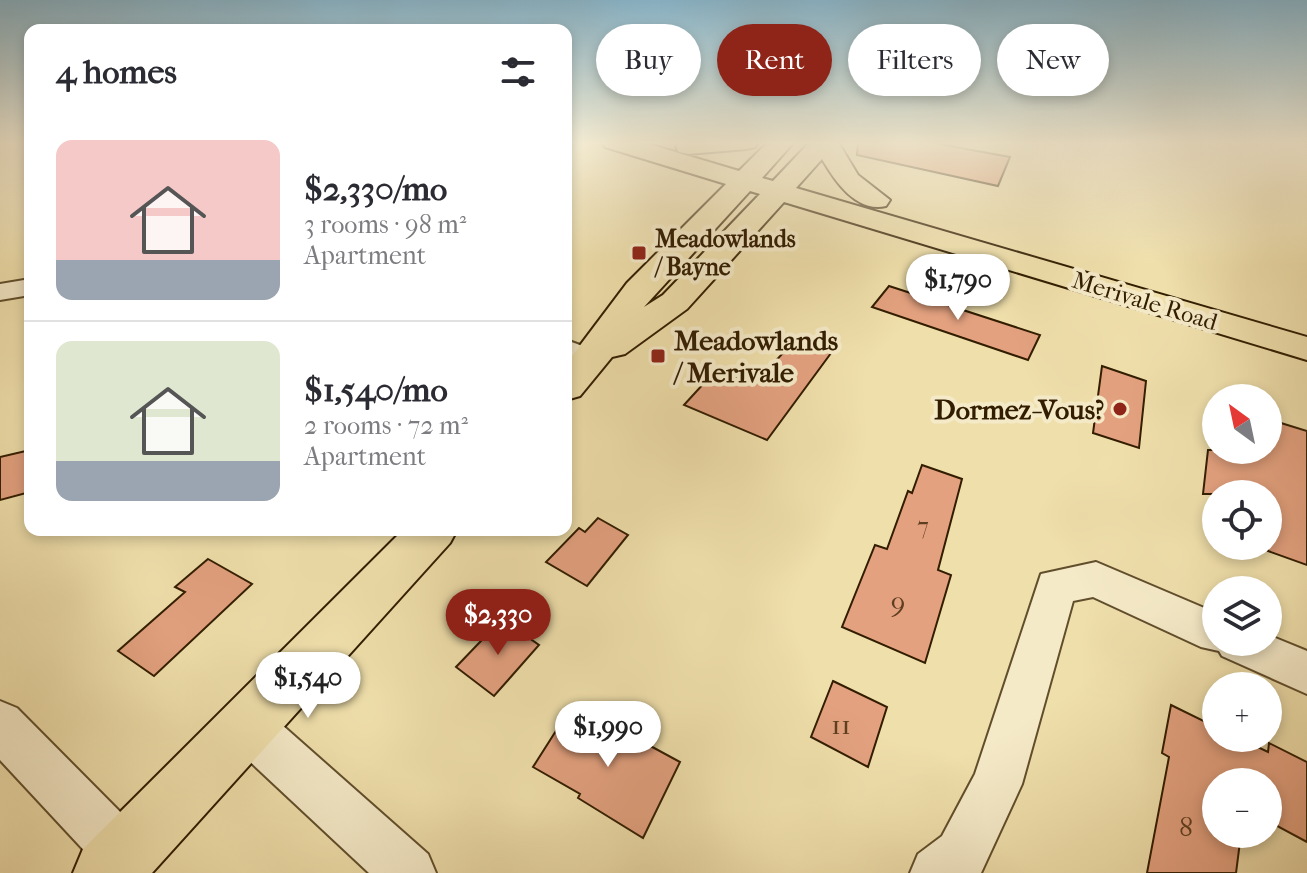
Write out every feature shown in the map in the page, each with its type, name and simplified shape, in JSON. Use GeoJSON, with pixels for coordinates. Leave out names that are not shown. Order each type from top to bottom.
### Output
{"type":"FeatureCollection","features":[{"type":"Feature","properties":{"kind":"main road"},"geometry":{"type":"LineString","coordinates":[[699,183],[711,204],[708,216]]}},
{"type":"Feature","properties":{"kind":"main road"},"geometry":{"type":"LineString","coordinates":[[574,365],[639,290],[742,183]]}},
{"type":"Feature","properties":{"kind":"main road","name":"Merivale Road"},"geometry":{"type":"LineString","coordinates":[[782,183],[1307,349]]}},
{"type":"Feature","properties":{"kind":"main road"},"geometry":{"type":"LineString","coordinates":[[850,183],[875,210]]}},
{"type":"Feature","properties":{"kind":"main road"},"geometry":{"type":"LineString","coordinates":[[574,365],[675,302],[787,184]]}},
{"type":"Feature","properties":{"kind":"main road"},"geometry":{"type":"LineString","coordinates":[[739,234],[875,210]]}},
{"type":"Feature","properties":{"kind":"main road","name":"Merivale Road"},"geometry":{"type":"LineString","coordinates":[[875,210],[1307,322]]}},
{"type":"Feature","properties":{"kind":"main road"},"geometry":{"type":"LineString","coordinates":[[116,864],[427,536]]}},
{"type":"Feature","properties":{"kind":"street"},"geometry":{"type":"LineString","coordinates":[[0,292],[24,288]]}},
{"type":"Feature","properties":{"kind":"street"},"geometry":{"type":"LineString","coordinates":[[937,873],[961,855],[997,784],[1056,586],[1096,579],[1202,627]]}},
{"type":"Feature","properties":{"kind":"street"},"geometry":{"type":"LineString","coordinates":[[1269,656],[1307,673]]}},
{"type":"Feature","properties":{"kind":"street"},"geometry":{"type":"LineString","coordinates":[[0,725],[116,864]]}},
{"type":"Feature","properties":{"kind":"street"},"geometry":{"type":"LineString","coordinates":[[247,726],[409,873]]}},
{"type":"Feature","properties":{"kind":"building"},"geometry":{"type":"Polygon","coordinates":[[[889,286],[1040,335],[1028,360],[872,307],[889,286]]]}},
{"type":"Feature","properties":{"kind":"building"},"geometry":{"type":"Polygon","coordinates":[[[799,336],[834,349],[767,440],[684,405],[716,370],[753,385],[799,336]]]}},
{"type":"Feature","properties":{"kind":"building","name":"Dormez-Vous?"},"geometry":{"type":"Polygon","coordinates":[[[1102,366],[1146,381],[1139,448],[1093,433],[1102,366]]]}},
{"type":"Feature","properties":{"kind":"building"},"geometry":{"type":"Polygon","coordinates":[[[1282,423],[1307,431],[1307,565],[1282,556],[1282,480],[1205,480],[1206,464],[1282,464],[1282,423]]]}},
{"type":"Feature","properties":{"kind":"building"},"geometry":{"type":"Polygon","coordinates":[[[24,451],[24,494],[0,500],[0,457],[24,451]]]}},
{"type":"Feature","properties":{"kind":"building"},"geometry":{"type":"Polygon","coordinates":[[[922,465],[962,479],[938,570],[951,575],[925,663],[842,627],[875,545],[887,549],[908,491],[912,493],[922,465]]]}},
{"type":"Feature","properties":{"kind":"building"},"geometry":{"type":"Polygon","coordinates":[[[598,518],[628,535],[587,586],[546,562],[579,528],[585,532],[598,518]]]}},
{"type":"Feature","properties":{"kind":"building"},"geometry":{"type":"Polygon","coordinates":[[[208,559],[252,584],[154,676],[118,651],[185,592],[175,587],[208,559]]]}},
{"type":"Feature","properties":{"kind":"building"},"geometry":{"type":"Polygon","coordinates":[[[502,619],[539,645],[494,696],[456,667],[502,619]]]}},
{"type":"Feature","properties":{"kind":"building"},"geometry":{"type":"Polygon","coordinates":[[[833,681],[887,707],[868,767],[811,737],[833,681]]]}},
{"type":"Feature","properties":{"kind":"building"},"geometry":{"type":"Polygon","coordinates":[[[573,704],[680,762],[643,838],[578,798],[580,794],[533,767],[573,704]]]}},
{"type":"Feature","properties":{"kind":"building"},"geometry":{"type":"Polygon","coordinates":[[[1171,705],[1202,720],[1202,752],[1282,752],[1282,750],[1307,762],[1307,842],[1282,829],[1282,768],[1202,768],[1202,848],[1239,848],[1236,873],[1147,873],[1169,757],[1162,753],[1171,705]]]}},
{"type":"Feature","properties":{"kind":"place","name":"Meadowlands / Bayne"},"geometry":{"type":"Point","coordinates":[639,253]}},
{"type":"Feature","properties":{"kind":"place","name":"Meadowlands / Merivale"},"geometry":{"type":"Point","coordinates":[658,356]}},
{"type":"Feature","properties":{"kind":"place","name":"Dormez-Vous?"},"geometry":{"type":"Point","coordinates":[1120,409]}}]}
